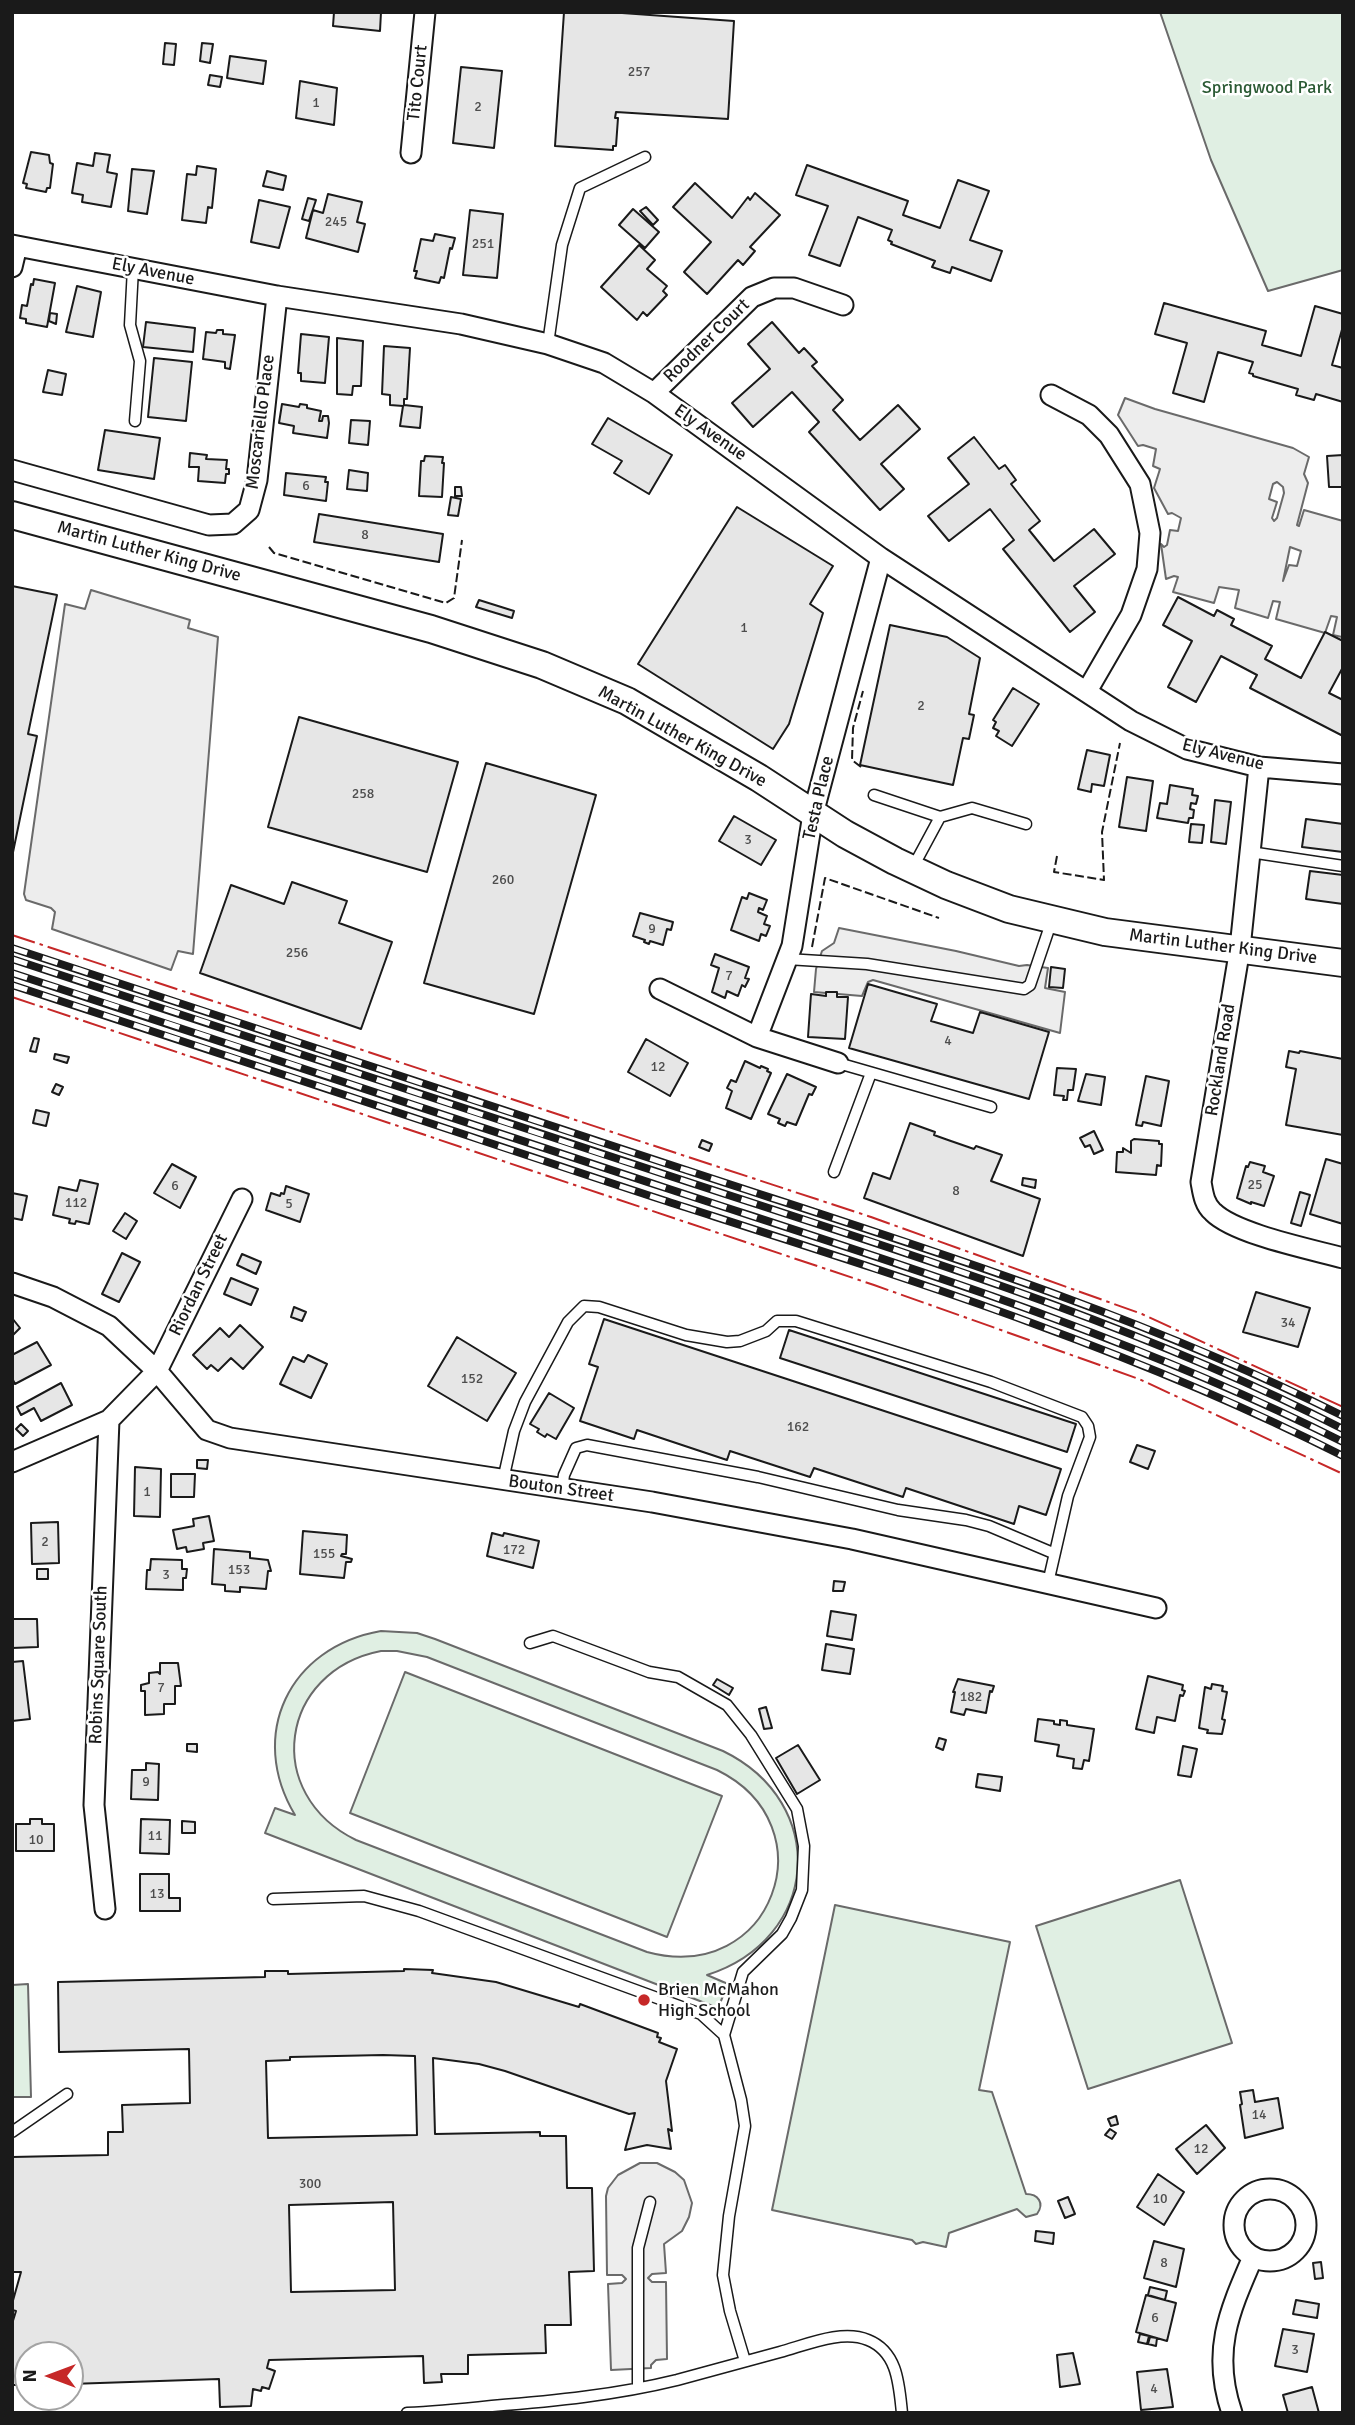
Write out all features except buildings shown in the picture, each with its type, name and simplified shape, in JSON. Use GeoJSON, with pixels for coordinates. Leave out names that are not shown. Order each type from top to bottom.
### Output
{"type":"FeatureCollection","features":[{"type":"Feature","properties":{"kind":"main road","name":"Martin Luther King Drive"},"geometry":{"type":"LineString","coordinates":[[12,515],[430,629],[542,665],[626,701],[758,778],[845,834],[946,886],[1009,909],[1105,932],[1343,963]]}},
{"type":"Feature","properties":{"kind":"street","name":"Tito Court"},"geometry":{"type":"LineString","coordinates":[[411,153],[425,12]]}},
{"type":"Feature","properties":{"kind":"street","name":"Ely Avenue"},"geometry":{"type":"LineString","coordinates":[[15,245],[276,296],[461,324],[548,344],[604,363],[654,393],[881,558],[1131,721],[1186,750],[1259,767],[1343,774]]}},
{"type":"Feature","properties":{"kind":"street"},"geometry":{"type":"LineString","coordinates":[[12,267],[15,245]]}},
{"type":"Feature","properties":{"kind":"street","name":"Roodner Court"},"geometry":{"type":"LineString","coordinates":[[654,393],[752,297],[774,288],[794,288],[844,305]]}},
{"type":"Feature","properties":{"kind":"street","name":"Moscariello Place"},"geometry":{"type":"LineString","coordinates":[[12,470],[209,525],[233,524],[249,510],[257,480],[276,296]]}},
{"type":"Feature","properties":{"kind":"street"},"geometry":{"type":"LineString","coordinates":[[1051,395],[1088,415],[1108,435],[1140,484],[1150,533],[1147,569],[1130,615],[1087,691]]}},
{"type":"Feature","properties":{"kind":"street","name":"Testa Place"},"geometry":{"type":"LineString","coordinates":[[757,1037],[792,946],[813,814],[881,558]]}},
{"type":"Feature","properties":{"kind":"street","name":"Rockland Road"},"geometry":{"type":"LineString","coordinates":[[1259,767],[1240,948],[1201,1182],[1204,1198],[1211,1211],[1231,1226],[1343,1258]]}},
{"type":"Feature","properties":{"kind":"street"},"geometry":{"type":"LineString","coordinates":[[660,989],[757,1037],[838,1063]]}},
{"type":"Feature","properties":{"kind":"street","name":"Riordan Street"},"geometry":{"type":"LineString","coordinates":[[109,1420],[156,1371],[242,1199]]}},
{"type":"Feature","properties":{"kind":"street","name":"Bouton Street"},"geometry":{"type":"LineString","coordinates":[[12,1283],[53,1297],[109,1326],[156,1371],[207,1430],[230,1438],[652,1502],[852,1539],[1156,1608]]}},
{"type":"Feature","properties":{"kind":"street"},"geometry":{"type":"LineString","coordinates":[[12,1462],[109,1420]]}},
{"type":"Feature","properties":{"kind":"street","name":"Robins Square South"},"geometry":{"type":"LineString","coordinates":[[105,1909],[94,1805],[109,1420]]}},
{"type":"Feature","properties":{"kind":"street"},"geometry":{"type":"LineString","coordinates":[[1232,2413],[1228,2401],[1222,2348],[1230,2309],[1253,2257]]}},
{"type":"Feature","properties":{"kind":"lane"},"geometry":{"type":"LineString","coordinates":[[548,344],[562,245],[580,188],[645,157]]}},
{"type":"Feature","properties":{"kind":"lane"},"geometry":{"type":"LineString","coordinates":[[133,268],[130,325],[140,361],[135,421]]}},
{"type":"Feature","properties":{"kind":"lane"},"geometry":{"type":"LineString","coordinates":[[874,795],[940,817],[972,808],[1026,824]]}},
{"type":"Feature","properties":{"kind":"lane"},"geometry":{"type":"LineString","coordinates":[[912,869],[940,817]]}},
{"type":"Feature","properties":{"kind":"lane"},"geometry":{"type":"LineString","coordinates":[[1250,852],[1343,866]]}},
{"type":"Feature","properties":{"kind":"lane"},"geometry":{"type":"LineString","coordinates":[[788,959],[867,964],[1024,989],[1030,985],[1052,919]]}},
{"type":"Feature","properties":{"kind":"lane"},"geometry":{"type":"LineString","coordinates":[[838,1063],[991,1107]]}},
{"type":"Feature","properties":{"kind":"lane"},"geometry":{"type":"LineString","coordinates":[[834,1172],[871,1073]]}},
{"type":"Feature","properties":{"kind":"lane"},"geometry":{"type":"LineString","coordinates":[[503,1480],[514,1431],[525,1402],[568,1322],[584,1306],[606,1309],[686,1335],[727,1342],[740,1341],[766,1331],[777,1321],[796,1321],[991,1382],[1082,1418],[1088,1426],[1090,1437],[1068,1496],[1048,1583]]}},
{"type":"Feature","properties":{"kind":"lane"},"geometry":{"type":"LineString","coordinates":[[562,1489],[564,1475],[576,1448],[587,1445],[758,1477],[898,1510],[966,1520],[989,1526],[1053,1553]]}},
{"type":"Feature","properties":{"kind":"lane"},"geometry":{"type":"LineString","coordinates":[[530,1643],[553,1636],[649,1672],[678,1677],[727,1705],[751,1735],[797,1809],[804,1846],[802,1890],[782,1934],[743,1972],[724,2035],[741,2099],[745,2126],[729,2216],[723,2275],[730,2311],[745,2361]]}},
{"type":"Feature","properties":{"kind":"lane"},"geometry":{"type":"LineString","coordinates":[[273,1899],[363,1896],[419,1911],[701,2014],[724,2035]]}},
{"type":"Feature","properties":{"kind":"lane"},"geometry":{"type":"LineString","coordinates":[[12,2132],[67,2094]]}},
{"type":"Feature","properties":{"kind":"lane"},"geometry":{"type":"LineString","coordinates":[[638,2388],[638,2248],[650,2202]]}},
{"type":"Feature","properties":{"kind":"lane"},"geometry":{"type":"LineString","coordinates":[[407,2413],[574,2400],[676,2380],[838,2337],[866,2338],[880,2346],[892,2361],[898,2381],[902,2413]]}},
{"type":"Feature","properties":{"kind":"green space","name":"Springwood Park"},"geometry":{"type":"Polygon","coordinates":[[[1160,12],[1343,12],[1343,270],[1268,291],[1211,160],[1160,12]]]}},
{"type":"Feature","properties":{"kind":"green space"},"geometry":{"type":"Polygon","coordinates":[[[381,1631],[417,1633],[723,1751],[758,1774],[782,1803],[795,1835],[798,1869],[790,1902],[772,1932],[745,1957],[707,1975],[728,1984],[718,2008],[265,1833],[275,1808],[295,1815],[281,1785],[275,1755],[277,1726],[286,1699],[301,1675],[322,1655],[349,1640],[381,1631]],[[381,1651],[347,1663],[321,1682],[303,1707],[295,1736],[296,1765],[306,1794],[326,1819],[356,1840],[647,1952],[691,1956],[727,1946],[754,1924],[772,1895],[778,1861],[772,1827],[752,1795],[717,1770],[427,1657],[381,1651]]]}},
{"type":"Feature","properties":{"kind":"green space"},"geometry":{"type":"Polygon","coordinates":[[[405,1672],[722,1796],[667,1937],[350,1813],[405,1672]]]}},
{"type":"Feature","properties":{"kind":"green space"},"geometry":{"type":"Polygon","coordinates":[[[1180,1880],[1232,2043],[1088,2089],[1036,1926],[1180,1880]]]}},
{"type":"Feature","properties":{"kind":"green space"},"geometry":{"type":"Polygon","coordinates":[[[835,1905],[1010,1942],[979,2090],[992,2092],[1026,2194],[1039,2200],[1037,2214],[1026,2217],[1017,2209],[949,2233],[946,2247],[923,2242],[916,2244],[912,2240],[772,2210],[835,1905]]]}},
{"type":"Feature","properties":{"kind":"green space"},"geometry":{"type":"Polygon","coordinates":[[[28,1984],[31,2097],[12,2097],[12,1985],[28,1984]]]}},
{"type":"Feature","properties":{"kind":"shaded area"},"geometry":{"type":"Polygon","coordinates":[[[1125,398],[1293,448],[1309,457],[1304,474],[1308,483],[1297,525],[1299,526],[1304,510],[1343,521],[1342,637],[1333,635],[1337,617],[1331,616],[1325,633],[1276,619],[1280,602],[1273,601],[1268,618],[1235,608],[1239,590],[1219,587],[1214,603],[1173,592],[1178,577],[1166,579],[1161,544],[1164,547],[1167,545],[1170,530],[1178,531],[1181,518],[1172,513],[1168,514],[1154,488],[1160,469],[1153,466],[1156,449],[1138,446],[1118,415],[1125,398]],[[1277,482],[1273,484],[1269,499],[1277,502],[1272,518],[1274,521],[1284,493],[1283,487],[1277,482]],[[1290,547],[1283,581],[1289,565],[1297,566],[1301,551],[1290,547]]]}},
{"type":"Feature","properties":{"kind":"shaded area"},"geometry":{"type":"Polygon","coordinates":[[[91,590],[190,620],[188,628],[218,637],[193,954],[178,951],[171,970],[52,929],[55,912],[51,908],[26,900],[24,894],[65,604],[85,609],[91,590]]]}},
{"type":"Feature","properties":{"kind":"shaded area"},"geometry":{"type":"Polygon","coordinates":[[[839,928],[1019,966],[1048,968],[1045,988],[1065,992],[1060,1033],[873,980],[868,982],[862,996],[814,992],[816,969],[822,951],[834,943],[839,928]]]}},
{"type":"Feature","properties":{"kind":"shaded area"},"geometry":{"type":"Polygon","coordinates":[[[640,2163],[657,2163],[675,2172],[684,2180],[692,2203],[682,2231],[664,2244],[666,2273],[652,2274],[648,2278],[652,2282],[666,2282],[667,2359],[656,2360],[651,2368],[611,2370],[608,2284],[622,2283],[626,2279],[622,2275],[607,2275],[606,2196],[608,2188],[618,2175],[640,2163]]]}},
{"type":"Feature","properties":{"kind":"railway"},"geometry":{"type":"LineString","coordinates":[[12,948],[1019,1281],[1183,1344],[1264,1378],[1343,1416]]}},
{"type":"Feature","properties":{"kind":"railway"},"geometry":{"type":"LineString","coordinates":[[12,959],[1012,1290],[1180,1354],[1343,1429]]}},
{"type":"Feature","properties":{"kind":"railway"},"geometry":{"type":"LineString","coordinates":[[12,973],[1009,1302],[1178,1367],[1343,1442]]}},
{"type":"Feature","properties":{"kind":"railway"},"geometry":{"type":"LineString","coordinates":[[12,985],[1010,1315],[1178,1380],[1343,1456]]}},
{"type":"Feature","properties":{"kind":"fence"},"geometry":{"type":"LineString","coordinates":[[269,547],[274,553],[446,603],[454,598],[462,540]]}},
{"type":"Feature","properties":{"kind":"fence"},"geometry":{"type":"LineString","coordinates":[[861,767],[852,760],[853,728],[863,691]]}},
{"type":"Feature","properties":{"kind":"fence"},"geometry":{"type":"LineString","coordinates":[[1057,856],[1054,872],[1104,880],[1102,832],[1120,743]]}},
{"type":"Feature","properties":{"kind":"fence"},"geometry":{"type":"LineString","coordinates":[[812,947],[825,878],[939,918]]}},
{"type":"Feature","properties":{"kind":"power"},"geometry":{"type":"LineString","coordinates":[[12,935],[871,1217],[1142,1314],[1343,1407]]}},
{"type":"Feature","properties":{"kind":"power"},"geometry":{"type":"LineString","coordinates":[[12,997],[874,1285],[1139,1379],[1343,1474]]}},
{"type":"Feature","properties":{"kind":"place","name":"Brien McMahon High School"},"geometry":{"type":"Point","coordinates":[644,2000]}}]}
